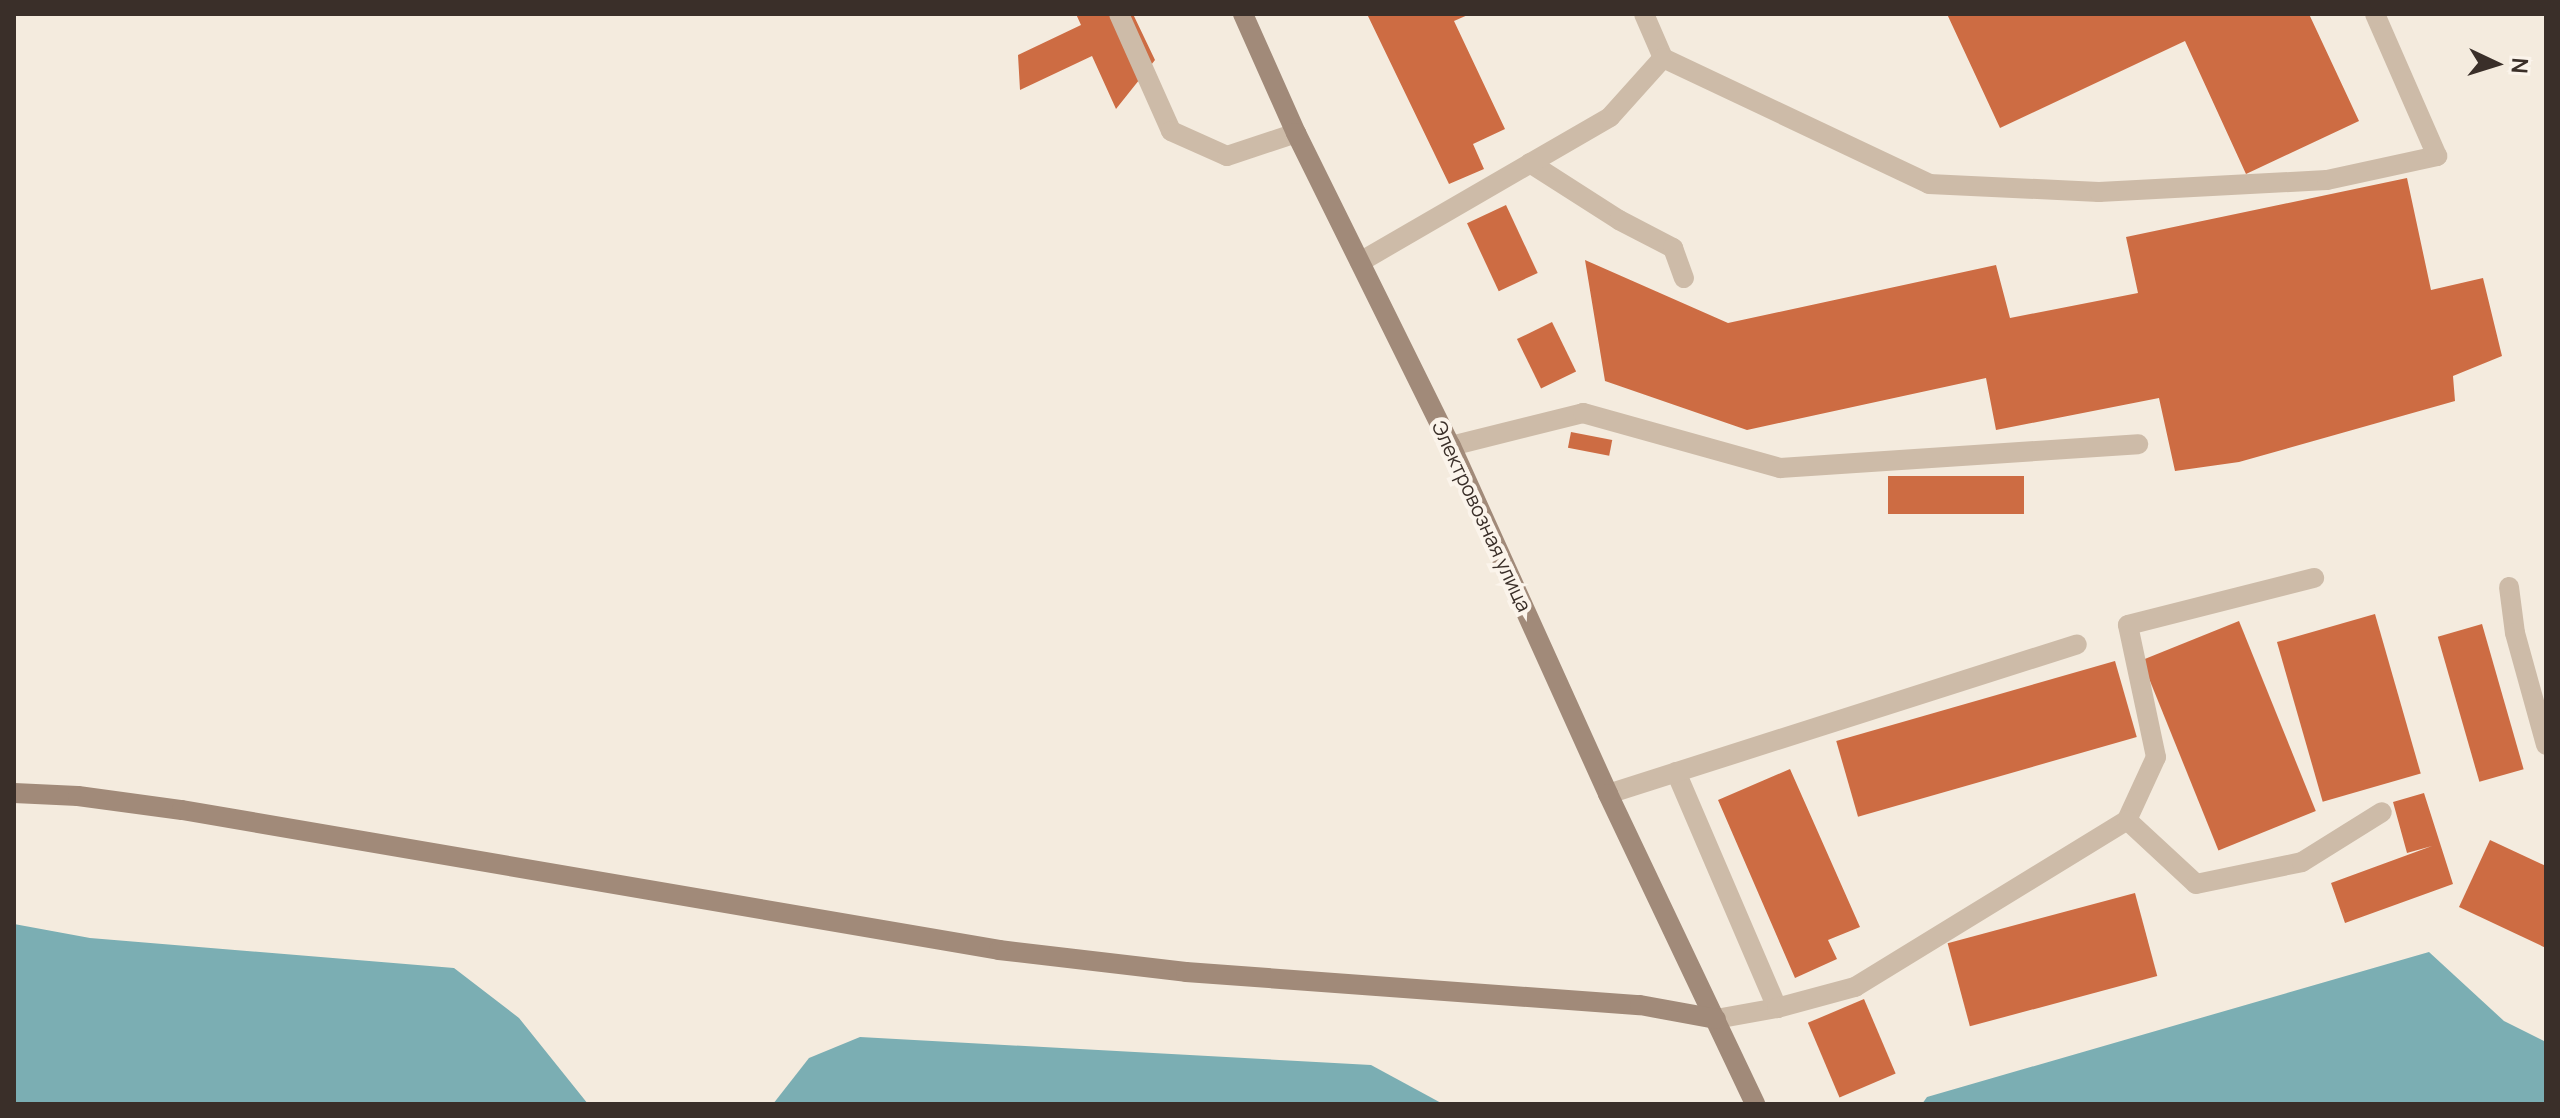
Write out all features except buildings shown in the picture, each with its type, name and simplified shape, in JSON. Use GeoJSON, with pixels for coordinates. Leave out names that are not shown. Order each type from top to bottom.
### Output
{"type":"FeatureCollection","features":[{"type":"Feature","properties":{"kind":"street","name":"Электровозная улица"},"geometry":{"type":"LineString","coordinates":[[1243,14],[1296,133],[1451,446],[1608,794],[1755,1104]]}},
{"type":"Feature","properties":{"kind":"street"},"geometry":{"type":"LineString","coordinates":[[14,793],[78,796],[182,810],[999,950],[1186,972],[1640,1005],[1716,1019]]}},
{"type":"Feature","properties":{"kind":"lane"},"geometry":{"type":"LineString","coordinates":[[1119,14],[1171,131],[1227,156],[1296,133]]}},
{"type":"Feature","properties":{"kind":"lane"},"geometry":{"type":"LineString","coordinates":[[1644,14],[1663,58],[1929,184],[2099,192],[2327,180],[2437,156],[2375,14]]}},
{"type":"Feature","properties":{"kind":"lane"},"geometry":{"type":"LineString","coordinates":[[1360,262],[1610,117],[1663,58]]}},
{"type":"Feature","properties":{"kind":"lane"},"geometry":{"type":"LineString","coordinates":[[1530,163],[1619,220],[1673,248],[1684,278]]}},
{"type":"Feature","properties":{"kind":"lane"},"geometry":{"type":"LineString","coordinates":[[1451,446],[1583,413],[1780,468],[2138,444]]}},
{"type":"Feature","properties":{"kind":"lane"},"geometry":{"type":"LineString","coordinates":[[1716,1019],[1777,1008],[1855,987],[2127,820],[2156,757],[2128,625],[2314,578]]}},
{"type":"Feature","properties":{"kind":"lane"},"geometry":{"type":"LineString","coordinates":[[2509,587],[2515,633],[2546,745]]}},
{"type":"Feature","properties":{"kind":"lane"},"geometry":{"type":"LineString","coordinates":[[1608,794],[2077,644]]}},
{"type":"Feature","properties":{"kind":"lane"},"geometry":{"type":"LineString","coordinates":[[1676,772],[1777,1008]]}},
{"type":"Feature","properties":{"kind":"lane"},"geometry":{"type":"LineString","coordinates":[[2127,820],[2196,884],[2302,862],[2382,812]]}},
{"type":"Feature","properties":{"kind":"water"},"geometry":{"type":"Polygon","coordinates":[[[14,924],[90,938],[454,968],[519,1018],[588,1104],[14,1104],[14,924]]]}},
{"type":"Feature","properties":{"kind":"water"},"geometry":{"type":"Polygon","coordinates":[[[2429,952],[2504,1021],[2546,1042],[2546,1104],[1922,1104],[1927,1097],[2429,952]]]}},
{"type":"Feature","properties":{"kind":"water"},"geometry":{"type":"Polygon","coordinates":[[[860,1037],[1371,1065],[1443,1104],[773,1104],[809,1058],[860,1037]]]}}]}
